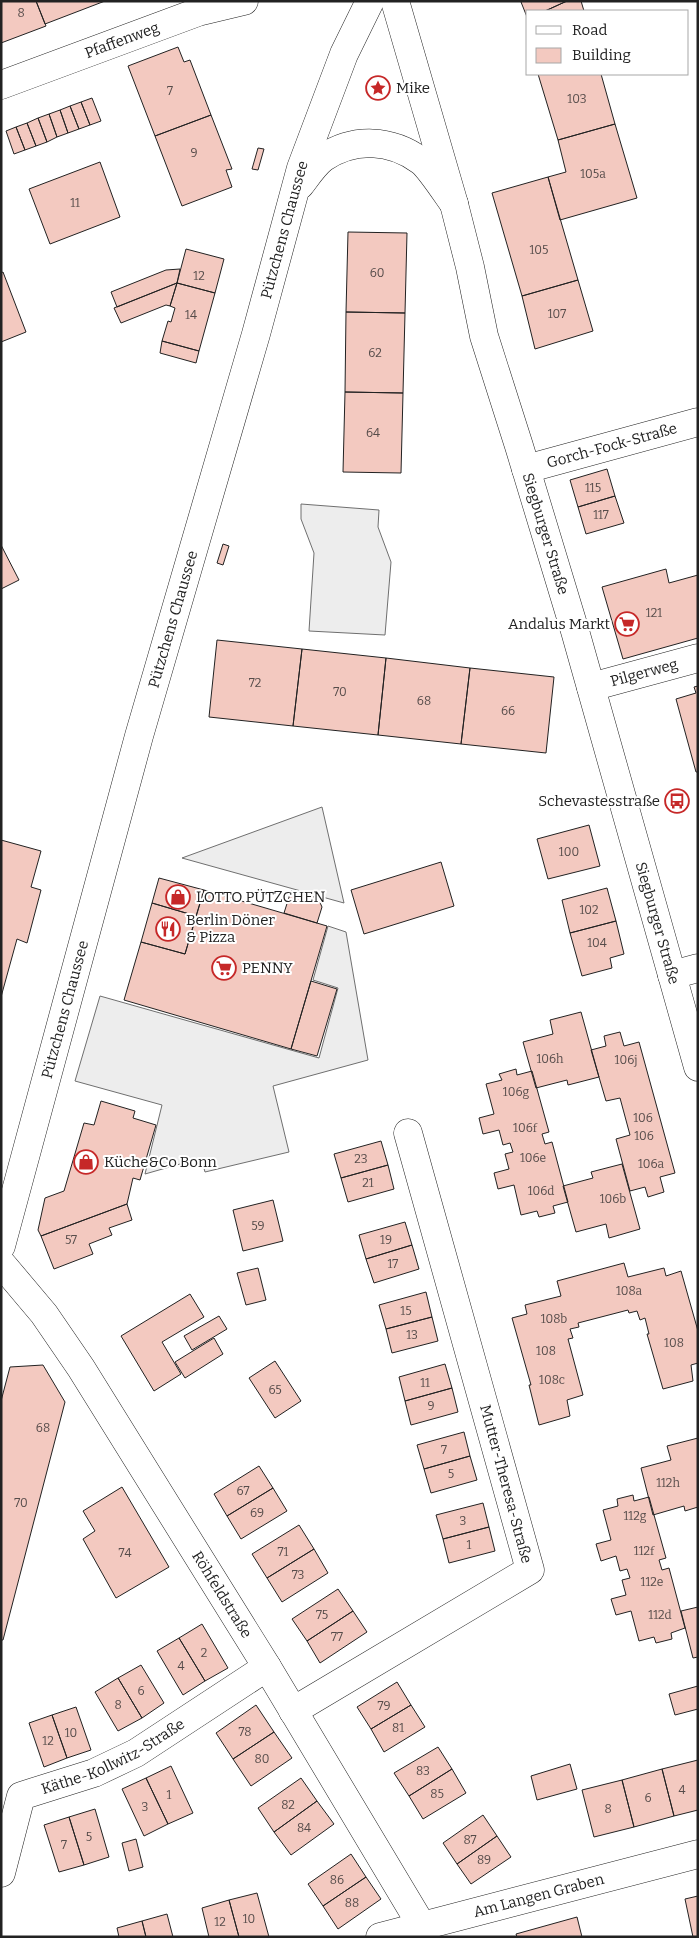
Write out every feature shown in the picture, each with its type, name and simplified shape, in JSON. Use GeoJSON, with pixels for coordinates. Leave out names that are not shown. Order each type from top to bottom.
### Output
{"type":"FeatureCollection","features":[{"type":"Feature","properties":{"kind":"street","name":"Pfaffenweg"},"geometry":{"type":"LineString","coordinates":[[1,86],[198,12],[244,1]]}},
{"type":"Feature","properties":{"kind":"street","name":"Pützchens Chaussee"},"geometry":{"type":"LineString","coordinates":[[1,1246],[138,736],[301,168],[344,54],[370,1]]}},
{"type":"Feature","properties":{"kind":"street","name":"Siegburger Straße"},"geometry":{"type":"LineString","coordinates":[[395,1],[454,204],[470,267],[484,336],[591,687],[698,1067]]}},
{"type":"Feature","properties":{"kind":"street"},"geometry":{"type":"LineString","coordinates":[[296,190],[322,159],[345,146],[367,143],[387,144],[422,161],[454,204]]}},
{"type":"Feature","properties":{"kind":"street","name":"Gorch-Fock-Straße"},"geometry":{"type":"LineString","coordinates":[[526,469],[698,422]]}},
{"type":"Feature","properties":{"kind":"street","name":"Pilgerweg"},"geometry":{"type":"LineString","coordinates":[[591,687],[698,658]]}},
{"type":"Feature","properties":{"kind":"street"},"geometry":{"type":"LineString","coordinates":[[672,975],[698,968]]}},
{"type":"Feature","properties":{"kind":"street","name":"Mutter-Theresa-Straße"},"geometry":{"type":"LineString","coordinates":[[293,1711],[530,1570],[408,1133]]}},
{"type":"Feature","properties":{"kind":"street","name":"Röhfeldstraße"},"geometry":{"type":"LineString","coordinates":[[1,1263],[44,1314],[81,1368],[267,1667],[424,1931]]}},
{"type":"Feature","properties":{"kind":"street","name":"Käthe-Kollwitz-Straße"},"geometry":{"type":"LineString","coordinates":[[1,1873],[22,1796],[94,1773],[136,1753],[267,1667]]}},
{"type":"Feature","properties":{"kind":"street","name":"Am Langen Graben"},"geometry":{"type":"LineString","coordinates":[[380,1937],[424,1931],[698,1854]]}},
{"type":"Feature","properties":{"kind":"shaded area"},"geometry":{"type":"Polygon","coordinates":[[[301,504],[379,510],[378,527],[391,562],[385,635],[309,631],[314,553],[301,519],[301,504]]]}},
{"type":"Feature","properties":{"kind":"shaded area"},"geometry":{"type":"Polygon","coordinates":[[[322,807],[344,903],[182,858],[322,807]]]}},
{"type":"Feature","properties":{"kind":"shaded area"},"geometry":{"type":"Polygon","coordinates":[[[328,926],[346,932],[368,1060],[273,1086],[289,1152],[205,1172],[201,1158],[145,1174],[162,1105],[75,1081],[100,996],[319,1058],[338,988],[313,980],[328,926]]]}},
{"type":"Feature","properties":{"kind":"building"},"geometry":{"type":"Polygon","coordinates":[[[1,1],[36,1],[46,26],[1,43],[1,1]]]}},
{"type":"Feature","properties":{"kind":"building"},"geometry":{"type":"Polygon","coordinates":[[[36,1],[105,1],[45,24],[36,1]]]}},
{"type":"Feature","properties":{"kind":"building"},"geometry":{"type":"Polygon","coordinates":[[[567,1],[547,10],[526,10],[526,14],[521,2],[567,1]]]}},
{"type":"Feature","properties":{"kind":"building"},"geometry":{"type":"Polygon","coordinates":[[[567,1],[581,1],[584,10],[547,10],[567,1]]]}},
{"type":"Feature","properties":{"kind":"building"},"geometry":{"type":"Polygon","coordinates":[[[178,47],[184,62],[190,60],[211,115],[155,136],[128,66],[178,47]]]}},
{"type":"Feature","properties":{"kind":"building"},"geometry":{"type":"Polygon","coordinates":[[[538,75],[601,75],[615,124],[558,140],[538,75]]]}},
{"type":"Feature","properties":{"kind":"building"},"geometry":{"type":"Polygon","coordinates":[[[92,98],[101,121],[90,125],[81,102],[92,98]]]}},
{"type":"Feature","properties":{"kind":"building"},"geometry":{"type":"Polygon","coordinates":[[[81,102],[90,125],[79,129],[70,106],[81,102]]]}},
{"type":"Feature","properties":{"kind":"building"},"geometry":{"type":"Polygon","coordinates":[[[70,106],[79,129],[68,133],[60,110],[70,106]]]}},
{"type":"Feature","properties":{"kind":"building"},"geometry":{"type":"Polygon","coordinates":[[[60,110],[68,133],[57,137],[49,114],[60,110]]]}},
{"type":"Feature","properties":{"kind":"building"},"geometry":{"type":"Polygon","coordinates":[[[49,114],[57,137],[47,142],[38,118],[49,114]]]}},
{"type":"Feature","properties":{"kind":"building"},"geometry":{"type":"Polygon","coordinates":[[[211,115],[232,169],[226,170],[232,187],[182,206],[155,136],[211,115]]]}},
{"type":"Feature","properties":{"kind":"building"},"geometry":{"type":"Polygon","coordinates":[[[38,118],[47,142],[36,146],[27,123],[38,118]]]}},
{"type":"Feature","properties":{"kind":"building"},"geometry":{"type":"Polygon","coordinates":[[[27,123],[36,146],[25,150],[16,127],[27,123]]]}},
{"type":"Feature","properties":{"kind":"building"},"geometry":{"type":"Polygon","coordinates":[[[615,124],[637,198],[560,220],[548,177],[566,172],[558,140],[615,124]]]}},
{"type":"Feature","properties":{"kind":"building"},"geometry":{"type":"Polygon","coordinates":[[[16,127],[25,150],[14,154],[6,131],[16,127]]]}},
{"type":"Feature","properties":{"kind":"building"},"geometry":{"type":"Polygon","coordinates":[[[258,148],[264,149],[258,170],[252,169],[258,148]]]}},
{"type":"Feature","properties":{"kind":"building"},"geometry":{"type":"Polygon","coordinates":[[[100,162],[120,217],[50,244],[29,189],[100,162]]]}},
{"type":"Feature","properties":{"kind":"building"},"geometry":{"type":"Polygon","coordinates":[[[548,177],[578,280],[522,296],[492,193],[548,177]]]}},
{"type":"Feature","properties":{"kind":"building"},"geometry":{"type":"Polygon","coordinates":[[[348,232],[407,233],[405,313],[346,312],[348,232]]]}},
{"type":"Feature","properties":{"kind":"building"},"geometry":{"type":"Polygon","coordinates":[[[186,249],[224,259],[215,293],[177,283],[186,249]]]}},
{"type":"Feature","properties":{"kind":"building"},"geometry":{"type":"Polygon","coordinates":[[[180,269],[177,283],[117,307],[111,292],[166,270],[180,269]]]}},
{"type":"Feature","properties":{"kind":"building"},"geometry":{"type":"Polygon","coordinates":[[[3,272],[26,332],[1,342],[1,273],[3,272]]]}},
{"type":"Feature","properties":{"kind":"building"},"geometry":{"type":"Polygon","coordinates":[[[578,280],[593,331],[535,349],[522,296],[578,280]]]}},
{"type":"Feature","properties":{"kind":"building"},"geometry":{"type":"Polygon","coordinates":[[[177,283],[170,306],[166,305],[121,323],[114,308],[177,283]]]}},
{"type":"Feature","properties":{"kind":"building"},"geometry":{"type":"Polygon","coordinates":[[[177,283],[215,293],[199,351],[162,341],[168,321],[171,322],[175,308],[170,306],[177,283]]]}},
{"type":"Feature","properties":{"kind":"building"},"geometry":{"type":"Polygon","coordinates":[[[346,312],[405,313],[403,393],[345,392],[346,312]]]}},
{"type":"Feature","properties":{"kind":"building"},"geometry":{"type":"Polygon","coordinates":[[[162,341],[199,351],[196,363],[160,353],[162,341]]]}},
{"type":"Feature","properties":{"kind":"building"},"geometry":{"type":"Polygon","coordinates":[[[345,392],[403,393],[401,473],[343,472],[345,392]]]}},
{"type":"Feature","properties":{"kind":"building"},"geometry":{"type":"Polygon","coordinates":[[[607,469],[615,496],[578,507],[570,480],[607,469]]]}},
{"type":"Feature","properties":{"kind":"building"},"geometry":{"type":"Polygon","coordinates":[[[615,496],[624,523],[586,534],[578,507],[615,496]]]}},
{"type":"Feature","properties":{"kind":"building"},"geometry":{"type":"Polygon","coordinates":[[[223,544],[229,546],[223,565],[217,563],[223,544]]]}},
{"type":"Feature","properties":{"kind":"building"},"geometry":{"type":"Polygon","coordinates":[[[1,545],[19,580],[1,589],[1,545]]]}},
{"type":"Feature","properties":{"kind":"building"},"geometry":{"type":"Polygon","coordinates":[[[666,569],[669,583],[698,575],[698,638],[623,659],[602,587],[666,569]]]}},
{"type":"Feature","properties":{"kind":"building"},"geometry":{"type":"Polygon","coordinates":[[[217,640],[302,649],[293,726],[209,717],[217,640]]]}},
{"type":"Feature","properties":{"kind":"building"},"geometry":{"type":"Polygon","coordinates":[[[302,649],[386,658],[378,735],[293,726],[302,649]]]}},
{"type":"Feature","properties":{"kind":"building"},"geometry":{"type":"Polygon","coordinates":[[[386,658],[470,668],[461,744],[378,735],[386,658]]]}},
{"type":"Feature","properties":{"kind":"building"},"geometry":{"type":"Polygon","coordinates":[[[470,668],[554,677],[546,753],[461,744],[470,668]]]}},
{"type":"Feature","properties":{"kind":"building"},"geometry":{"type":"Polygon","coordinates":[[[698,686],[698,772],[696,772],[676,699],[696,693],[694,687],[698,686]]]}},
{"type":"Feature","properties":{"kind":"building"},"geometry":{"type":"Polygon","coordinates":[[[589,825],[600,866],[548,879],[537,839],[589,825]]]}},
{"type":"Feature","properties":{"kind":"building"},"geometry":{"type":"Polygon","coordinates":[[[1,840],[41,851],[31,887],[41,890],[27,943],[17,939],[1,997],[1,840]]]}},
{"type":"Feature","properties":{"kind":"building"},"geometry":{"type":"Polygon","coordinates":[[[441,862],[454,906],[364,934],[351,890],[441,862]]]}},
{"type":"Feature","properties":{"kind":"building","name":"LOTTO PÜTZCHEN"},"geometry":{"type":"Polygon","coordinates":[[[159,878],[204,890],[196,916],[152,903],[159,878]]]}},
{"type":"Feature","properties":{"kind":"building"},"geometry":{"type":"Polygon","coordinates":[[[607,888],[616,921],[570,933],[562,900],[607,888]]]}},
{"type":"Feature","properties":{"kind":"building","name":"PENNY"},"geometry":{"type":"Polygon","coordinates":[[[204,890],[327,926],[291,1049],[124,1000],[141,942],[185,954],[204,890]]]}},
{"type":"Feature","properties":{"kind":"building"},"geometry":{"type":"Polygon","coordinates":[[[291,891],[318,898],[322,907],[317,923],[284,913],[291,891]]]}},
{"type":"Feature","properties":{"kind":"building","name":"Berlin Döner & Pizza"},"geometry":{"type":"Polygon","coordinates":[[[152,903],[196,916],[185,954],[141,942],[152,903]]]}},
{"type":"Feature","properties":{"kind":"building"},"geometry":{"type":"Polygon","coordinates":[[[616,921],[624,954],[610,958],[612,968],[582,976],[570,933],[616,921]]]}},
{"type":"Feature","properties":{"kind":"building"},"geometry":{"type":"Polygon","coordinates":[[[311,981],[337,989],[317,1056],[291,1049],[311,981]]]}},
{"type":"Feature","properties":{"kind":"building"},"geometry":{"type":"Polygon","coordinates":[[[581,1012],[599,1077],[568,1085],[567,1080],[536,1088],[523,1042],[553,1034],[550,1020],[581,1012]]]}},
{"type":"Feature","properties":{"kind":"building"},"geometry":{"type":"Polygon","coordinates":[[[620,1032],[624,1046],[639,1042],[675,1173],[660,1177],[664,1192],[648,1197],[645,1187],[630,1191],[616,1139],[630,1135],[620,1098],[606,1101],[591,1050],[606,1046],[604,1036],[620,1032]]]}},
{"type":"Feature","properties":{"kind":"building"},"geometry":{"type":"Polygon","coordinates":[[[516,1069],[517,1075],[532,1071],[549,1132],[542,1134],[545,1144],[552,1142],[568,1202],[553,1206],[555,1213],[539,1217],[537,1211],[521,1215],[514,1185],[498,1189],[494,1173],[509,1169],[505,1154],[513,1152],[510,1143],[503,1145],[499,1130],[483,1134],[479,1118],[494,1114],[486,1084],[502,1080],[499,1074],[516,1069]]]}},
{"type":"Feature","properties":{"kind":"building"},"geometry":{"type":"Polygon","coordinates":[[[101,1101],[135,1111],[133,1118],[156,1125],[140,1180],[133,1178],[127,1204],[41,1236],[38,1230],[45,1198],[64,1191],[84,1123],[94,1125],[101,1101]]]}},
{"type":"Feature","properties":{"kind":"building"},"geometry":{"type":"Polygon","coordinates":[[[381,1141],[388,1165],[341,1178],[334,1154],[381,1141]]]}},
{"type":"Feature","properties":{"kind":"building"},"geometry":{"type":"Polygon","coordinates":[[[622,1164],[640,1229],[609,1238],[606,1224],[576,1232],[563,1186],[593,1178],[591,1172],[622,1164]]]}},
{"type":"Feature","properties":{"kind":"building"},"geometry":{"type":"Polygon","coordinates":[[[388,1165],[394,1189],[348,1202],[341,1178],[388,1165]]]}},
{"type":"Feature","properties":{"kind":"building"},"geometry":{"type":"Polygon","coordinates":[[[273,1200],[283,1241],[243,1251],[233,1210],[273,1200]]]}},
{"type":"Feature","properties":{"kind":"building"},"geometry":{"type":"Polygon","coordinates":[[[127,1204],[132,1220],[109,1228],[112,1235],[89,1244],[93,1254],[54,1269],[41,1236],[127,1204]]]}},
{"type":"Feature","properties":{"kind":"building"},"geometry":{"type":"Polygon","coordinates":[[[405,1222],[412,1245],[366,1259],[359,1235],[405,1222]]]}},
{"type":"Feature","properties":{"kind":"building"},"geometry":{"type":"Polygon","coordinates":[[[412,1245],[419,1269],[374,1283],[366,1259],[412,1245]]]}},
{"type":"Feature","properties":{"kind":"building"},"geometry":{"type":"Polygon","coordinates":[[[624,1263],[628,1277],[664,1268],[666,1276],[681,1271],[698,1331],[698,1363],[691,1365],[693,1381],[663,1389],[647,1334],[649,1334],[645,1318],[640,1320],[637,1311],[629,1313],[628,1310],[578,1323],[579,1327],[570,1329],[573,1338],[568,1339],[583,1395],[567,1400],[570,1416],[539,1425],[529,1385],[531,1385],[512,1318],[527,1314],[525,1305],[561,1296],[557,1281],[624,1263]]]}},
{"type":"Feature","properties":{"kind":"building"},"geometry":{"type":"Polygon","coordinates":[[[258,1268],[266,1300],[246,1305],[237,1273],[258,1268]]]}},
{"type":"Feature","properties":{"kind":"building"},"geometry":{"type":"Polygon","coordinates":[[[426,1292],[432,1317],[386,1329],[379,1305],[426,1292]]]}},
{"type":"Feature","properties":{"kind":"building"},"geometry":{"type":"Polygon","coordinates":[[[190,1294],[204,1317],[162,1342],[181,1374],[154,1391],[121,1336],[190,1294]]]}},
{"type":"Feature","properties":{"kind":"building"},"geometry":{"type":"Polygon","coordinates":[[[219,1316],[227,1329],[192,1350],[184,1336],[219,1316]]]}},
{"type":"Feature","properties":{"kind":"building"},"geometry":{"type":"Polygon","coordinates":[[[432,1317],[438,1341],[392,1353],[386,1329],[432,1317]]]}},
{"type":"Feature","properties":{"kind":"building"},"geometry":{"type":"Polygon","coordinates":[[[214,1338],[223,1354],[185,1378],[175,1362],[214,1338]]]}},
{"type":"Feature","properties":{"kind":"building"},"geometry":{"type":"Polygon","coordinates":[[[275,1361],[301,1401],[275,1418],[249,1378],[275,1361]]]}},
{"type":"Feature","properties":{"kind":"building"},"geometry":{"type":"Polygon","coordinates":[[[445,1364],[452,1388],[405,1401],[399,1377],[445,1364]]]}},
{"type":"Feature","properties":{"kind":"building"},"geometry":{"type":"Polygon","coordinates":[[[43,1365],[65,1402],[3,1640],[1,1640],[1,1401],[10,1367],[43,1365]]]}},
{"type":"Feature","properties":{"kind":"building"},"geometry":{"type":"Polygon","coordinates":[[[452,1388],[458,1412],[411,1425],[405,1401],[452,1388]]]}},
{"type":"Feature","properties":{"kind":"building"},"geometry":{"type":"Polygon","coordinates":[[[464,1432],[470,1456],[424,1469],[417,1445],[464,1432]]]}},
{"type":"Feature","properties":{"kind":"building"},"geometry":{"type":"Polygon","coordinates":[[[698,1438],[698,1507],[685,1511],[684,1506],[653,1515],[641,1468],[671,1460],[667,1446],[698,1438]]]}},
{"type":"Feature","properties":{"kind":"building"},"geometry":{"type":"Polygon","coordinates":[[[470,1456],[477,1480],[431,1493],[424,1469],[470,1456]]]}},
{"type":"Feature","properties":{"kind":"building"},"geometry":{"type":"Polygon","coordinates":[[[259,1466],[273,1488],[227,1516],[214,1494],[259,1466]]]}},
{"type":"Feature","properties":{"kind":"building"},"geometry":{"type":"Polygon","coordinates":[[[122,1487],[169,1567],[116,1598],[83,1539],[95,1531],[83,1511],[122,1487]]]}},
{"type":"Feature","properties":{"kind":"building"},"geometry":{"type":"Polygon","coordinates":[[[273,1488],[287,1511],[241,1539],[227,1516],[273,1488]]]}},
{"type":"Feature","properties":{"kind":"building"},"geometry":{"type":"Polygon","coordinates":[[[633,1495],[634,1501],[649,1497],[666,1558],[659,1560],[662,1570],[669,1568],[685,1628],[671,1633],[672,1639],[656,1643],[654,1637],[639,1641],[631,1611],[616,1615],[611,1599],[626,1595],[622,1580],[630,1578],[627,1569],[620,1571],[616,1556],[601,1561],[596,1544],[611,1540],[603,1510],[618,1506],[617,1499],[633,1495]]]}},
{"type":"Feature","properties":{"kind":"building"},"geometry":{"type":"Polygon","coordinates":[[[483,1503],[489,1527],[443,1539],[436,1515],[483,1503]]]}},
{"type":"Feature","properties":{"kind":"building"},"geometry":{"type":"Polygon","coordinates":[[[299,1525],[314,1549],[267,1578],[252,1554],[299,1525]]]}},
{"type":"Feature","properties":{"kind":"building"},"geometry":{"type":"Polygon","coordinates":[[[489,1527],[495,1551],[449,1563],[443,1539],[489,1527]]]}},
{"type":"Feature","properties":{"kind":"building"},"geometry":{"type":"Polygon","coordinates":[[[314,1549],[328,1573],[282,1602],[267,1578],[314,1549]]]}},
{"type":"Feature","properties":{"kind":"building"},"geometry":{"type":"Polygon","coordinates":[[[338,1589],[353,1611],[307,1641],[292,1619],[338,1589]]]}},
{"type":"Feature","properties":{"kind":"building"},"geometry":{"type":"Polygon","coordinates":[[[698,1607],[698,1657],[693,1658],[681,1611],[698,1607]]]}},
{"type":"Feature","properties":{"kind":"building"},"geometry":{"type":"Polygon","coordinates":[[[353,1611],[367,1632],[320,1663],[307,1641],[353,1611]]]}},
{"type":"Feature","properties":{"kind":"building"},"geometry":{"type":"Polygon","coordinates":[[[202,1624],[228,1668],[205,1681],[179,1638],[202,1624]]]}},
{"type":"Feature","properties":{"kind":"building"},"geometry":{"type":"Polygon","coordinates":[[[179,1638],[205,1681],[183,1695],[157,1651],[179,1638]]]}},
{"type":"Feature","properties":{"kind":"building"},"geometry":{"type":"Polygon","coordinates":[[[141,1665],[164,1703],[142,1718],[118,1678],[141,1665]]]}},
{"type":"Feature","properties":{"kind":"building"},"geometry":{"type":"Polygon","coordinates":[[[118,1678],[142,1718],[118,1731],[95,1692],[118,1678]]]}},
{"type":"Feature","properties":{"kind":"building"},"geometry":{"type":"Polygon","coordinates":[[[397,1682],[411,1705],[371,1729],[357,1707],[397,1682]]]}},
{"type":"Feature","properties":{"kind":"building"},"geometry":{"type":"Polygon","coordinates":[[[698,1686],[698,1709],[675,1715],[669,1694],[698,1686]]]}},
{"type":"Feature","properties":{"kind":"building"},"geometry":{"type":"Polygon","coordinates":[[[256,1705],[274,1732],[233,1759],[216,1733],[256,1705]]]}},
{"type":"Feature","properties":{"kind":"building"},"geometry":{"type":"Polygon","coordinates":[[[411,1705],[425,1727],[384,1752],[371,1729],[411,1705]]]}},
{"type":"Feature","properties":{"kind":"building"},"geometry":{"type":"Polygon","coordinates":[[[76,1707],[91,1750],[67,1758],[52,1715],[76,1707]]]}},
{"type":"Feature","properties":{"kind":"building"},"geometry":{"type":"Polygon","coordinates":[[[52,1715],[67,1758],[44,1767],[29,1723],[52,1715]]]}},
{"type":"Feature","properties":{"kind":"building"},"geometry":{"type":"Polygon","coordinates":[[[274,1732],[292,1758],[251,1786],[233,1759],[274,1732]]]}},
{"type":"Feature","properties":{"kind":"building"},"geometry":{"type":"Polygon","coordinates":[[[438,1747],[452,1769],[409,1796],[394,1773],[438,1747]]]}},
{"type":"Feature","properties":{"kind":"building"},"geometry":{"type":"Polygon","coordinates":[[[698,1760],[698,1810],[674,1816],[662,1769],[698,1760]]]}},
{"type":"Feature","properties":{"kind":"building"},"geometry":{"type":"Polygon","coordinates":[[[570,1764],[577,1789],[537,1800],[531,1776],[570,1764]]]}},
{"type":"Feature","properties":{"kind":"building"},"geometry":{"type":"Polygon","coordinates":[[[171,1766],[193,1813],[168,1824],[146,1778],[171,1766]]]}},
{"type":"Feature","properties":{"kind":"building"},"geometry":{"type":"Polygon","coordinates":[[[452,1769],[466,1793],[423,1819],[409,1796],[452,1769]]]}},
{"type":"Feature","properties":{"kind":"building"},"geometry":{"type":"Polygon","coordinates":[[[662,1769],[674,1816],[634,1827],[622,1780],[662,1769]]]}},
{"type":"Feature","properties":{"kind":"building"},"geometry":{"type":"Polygon","coordinates":[[[146,1778],[168,1824],[144,1836],[122,1789],[146,1778]]]}},
{"type":"Feature","properties":{"kind":"building"},"geometry":{"type":"Polygon","coordinates":[[[301,1778],[317,1801],[274,1832],[258,1808],[301,1778]]]}},
{"type":"Feature","properties":{"kind":"building"},"geometry":{"type":"Polygon","coordinates":[[[622,1780],[634,1827],[594,1837],[582,1790],[622,1780]]]}},
{"type":"Feature","properties":{"kind":"building"},"geometry":{"type":"Polygon","coordinates":[[[317,1801],[334,1824],[291,1855],[274,1832],[317,1801]]]}},
{"type":"Feature","properties":{"kind":"building"},"geometry":{"type":"Polygon","coordinates":[[[95,1809],[109,1857],[84,1865],[69,1817],[95,1809]]]}},
{"type":"Feature","properties":{"kind":"building"},"geometry":{"type":"Polygon","coordinates":[[[483,1815],[497,1836],[457,1864],[443,1843],[483,1815]]]}},
{"type":"Feature","properties":{"kind":"building"},"geometry":{"type":"Polygon","coordinates":[[[69,1817],[84,1865],[59,1872],[44,1825],[69,1817]]]}},
{"type":"Feature","properties":{"kind":"building"},"geometry":{"type":"Polygon","coordinates":[[[497,1836],[511,1857],[471,1884],[457,1864],[497,1836]]]}},
{"type":"Feature","properties":{"kind":"building"},"geometry":{"type":"Polygon","coordinates":[[[136,1839],[143,1867],[129,1871],[122,1843],[136,1839]]]}},
{"type":"Feature","properties":{"kind":"building"},"geometry":{"type":"Polygon","coordinates":[[[351,1854],[366,1877],[323,1906],[308,1884],[351,1854]]]}},
{"type":"Feature","properties":{"kind":"building"},"geometry":{"type":"Polygon","coordinates":[[[366,1877],[381,1899],[338,1929],[323,1906],[366,1877]]]}},
{"type":"Feature","properties":{"kind":"building"},"geometry":{"type":"Polygon","coordinates":[[[257,1893],[269,1937],[239,1937],[229,1900],[257,1893]]]}},
{"type":"Feature","properties":{"kind":"building"},"geometry":{"type":"Polygon","coordinates":[[[698,1896],[698,1937],[693,1937],[685,1899],[698,1896]]]}},
{"type":"Feature","properties":{"kind":"building"},"geometry":{"type":"Polygon","coordinates":[[[229,1900],[239,1937],[209,1937],[202,1908],[229,1900]]]}},
{"type":"Feature","properties":{"kind":"building"},"geometry":{"type":"Polygon","coordinates":[[[167,1914],[173,1937],[146,1937],[142,1921],[167,1914]]]}},
{"type":"Feature","properties":{"kind":"building"},"geometry":{"type":"Polygon","coordinates":[[[577,1917],[582,1937],[517,1937],[516,1934],[577,1917]]]}},
{"type":"Feature","properties":{"kind":"building"},"geometry":{"type":"Polygon","coordinates":[[[142,1921],[146,1937],[119,1937],[117,1928],[142,1921]]]}},
{"type":"Feature","properties":{"kind":"place","name":"Mike"},"geometry":{"type":"Point","coordinates":[378,88]}},
{"type":"Feature","properties":{"kind":"place","name":"Andalus Markt"},"geometry":{"type":"Point","coordinates":[627,624]}},
{"type":"Feature","properties":{"kind":"place","name":"Schevastesstraße"},"geometry":{"type":"Point","coordinates":[677,801]}},
{"type":"Feature","properties":{"kind":"place","name":"LOTTO PÜTZCHEN"},"geometry":{"type":"Point","coordinates":[178,897]}},
{"type":"Feature","properties":{"kind":"place","name":"Berlin Döner & Pizza"},"geometry":{"type":"Point","coordinates":[168,929]}},
{"type":"Feature","properties":{"kind":"place","name":"PENNY"},"geometry":{"type":"Point","coordinates":[224,968]}},
{"type":"Feature","properties":{"kind":"place","name":"Küche&Co Bonn"},"geometry":{"type":"Point","coordinates":[86,1162]}}]}
